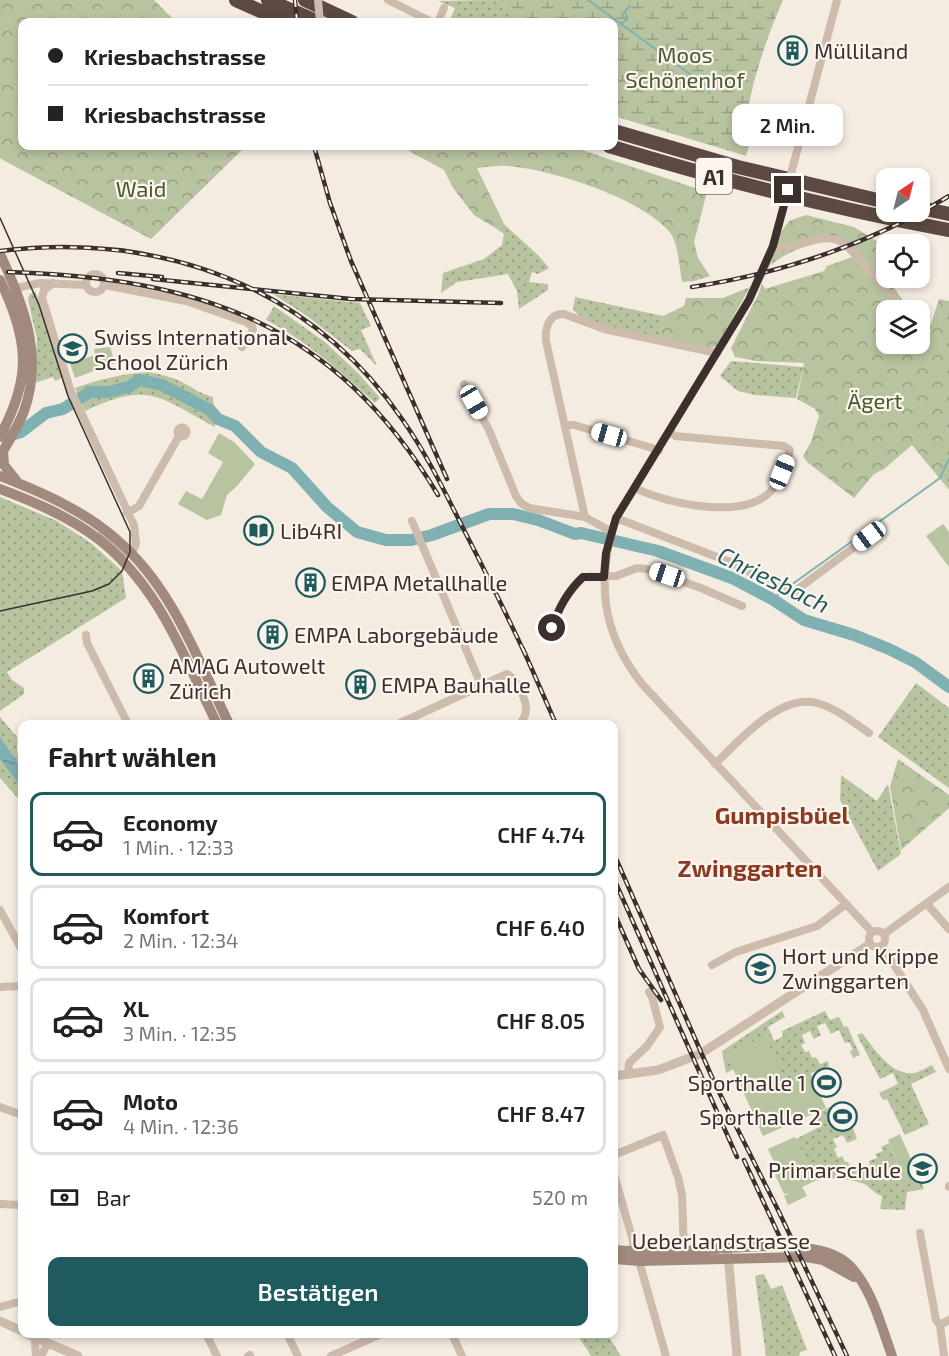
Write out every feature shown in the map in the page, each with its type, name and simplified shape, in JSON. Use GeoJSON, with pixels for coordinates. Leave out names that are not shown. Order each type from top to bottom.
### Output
{"type":"FeatureCollection","features":[{"type":"Feature","properties":{"kind":"highway"},"geometry":{"type":"LineString","coordinates":[[236,0],[276,18]]}},
{"type":"Feature","properties":{"kind":"highway"},"geometry":{"type":"LineString","coordinates":[[268,0],[310,18]]}},
{"type":"Feature","properties":{"kind":"highway"},"geometry":{"type":"LineString","coordinates":[[306,0],[344,18]]}},
{"type":"Feature","properties":{"kind":"highway","name":"A1"},"geometry":{"type":"LineString","coordinates":[[618,132],[738,167],[876,200]]}},
{"type":"Feature","properties":{"kind":"highway","name":"A1"},"geometry":{"type":"LineString","coordinates":[[618,148],[768,190],[949,230]]}},
{"type":"Feature","properties":{"kind":"highway"},"geometry":{"type":"LineString","coordinates":[[930,210],[949,214]]}},
{"type":"Feature","properties":{"kind":"main road"},"geometry":{"type":"LineString","coordinates":[[0,254],[11,290],[23,355],[21,384],[0,436]]}},
{"type":"Feature","properties":{"kind":"main road"},"geometry":{"type":"LineString","coordinates":[[0,280],[11,290],[28,324],[32,355],[28,398],[21,419],[1,454],[5,469],[21,484]]}},
{"type":"Feature","properties":{"kind":"main road"},"geometry":{"type":"LineString","coordinates":[[0,476],[82,514],[102,527],[132,553],[166,596],[227,720]]}},
{"type":"Feature","properties":{"kind":"main road"},"geometry":{"type":"LineString","coordinates":[[0,489],[34,502],[70,520],[114,552],[147,589],[172,630],[215,720]]}},
{"type":"Feature","properties":{"kind":"main road","name":"Ueberlandstrasse"},"geometry":{"type":"LineString","coordinates":[[618,1252],[638,1259],[684,1251],[814,1258],[834,1265],[860,1281],[876,1311],[892,1356]]}},
{"type":"Feature","properties":{"kind":"main road","name":"Ueberlandstrasse"},"geometry":{"type":"LineString","coordinates":[[618,1260],[728,1253]]}},
{"type":"Feature","properties":{"kind":"street"},"geometry":{"type":"LineString","coordinates":[[318,0],[319,18]]}},
{"type":"Feature","properties":{"kind":"street"},"geometry":{"type":"LineString","coordinates":[[388,0],[424,18]]}},
{"type":"Feature","properties":{"kind":"street"},"geometry":{"type":"LineString","coordinates":[[837,0],[773,246],[752,294],[616,518],[607,551],[604,577],[605,601],[610,625],[625,661],[642,684],[872,932]]}},
{"type":"Feature","properties":{"kind":"street"},"geometry":{"type":"LineString","coordinates":[[440,18],[444,8]]}},
{"type":"Feature","properties":{"kind":"street"},"geometry":{"type":"LineString","coordinates":[[773,246],[789,248],[826,237],[838,240],[849,247],[894,300]]}},
{"type":"Feature","properties":{"kind":"street"},"geometry":{"type":"LineString","coordinates":[[86,285],[89,277],[97,274],[102,277],[105,285]]}},
{"type":"Feature","properties":{"kind":"street"},"geometry":{"type":"LineString","coordinates":[[53,283],[44,290],[42,298],[72,394],[135,531],[136,544],[132,553],[127,554],[119,550],[86,525],[70,520]]}},
{"type":"Feature","properties":{"kind":"street"},"geometry":{"type":"LineString","coordinates":[[11,290],[31,284],[86,285]]}},
{"type":"Feature","properties":{"kind":"street"},"geometry":{"type":"LineString","coordinates":[[86,285],[89,290],[96,292],[102,290],[105,285]]}},
{"type":"Feature","properties":{"kind":"street"},"geometry":{"type":"LineString","coordinates":[[105,285],[186,301],[246,322],[252,326],[253,330],[242,347]]}},
{"type":"Feature","properties":{"kind":"street"},"geometry":{"type":"LineString","coordinates":[[585,517],[546,341],[548,324],[552,317],[558,314],[568,315],[604,329],[717,353]]}},
{"type":"Feature","properties":{"kind":"street"},"geometry":{"type":"LineString","coordinates":[[464,384],[489,430],[518,500],[529,507],[585,517],[612,533]]}},
{"type":"Feature","properties":{"kind":"street"},"geometry":{"type":"LineString","coordinates":[[566,425],[574,425],[659,450]]}},
{"type":"Feature","properties":{"kind":"street"},"geometry":{"type":"LineString","coordinates":[[635,488],[673,501],[694,505],[725,507],[750,504],[763,498],[774,488],[790,450],[784,446],[675,436],[670,432]]}},
{"type":"Feature","properties":{"kind":"street"},"geometry":{"type":"LineString","coordinates":[[127,513],[139,506],[179,436]]}},
{"type":"Feature","properties":{"kind":"street"},"geometry":{"type":"LineString","coordinates":[[616,518],[730,562],[791,594],[869,536]]}},
{"type":"Feature","properties":{"kind":"street"},"geometry":{"type":"LineString","coordinates":[[412,521],[481,685]]}},
{"type":"Feature","properties":{"kind":"street"},"geometry":{"type":"LineString","coordinates":[[551,633],[556,616],[575,584],[583,577],[616,576],[637,568],[647,569],[701,588],[742,606]]}},
{"type":"Feature","properties":{"kind":"street"},"geometry":{"type":"LineString","coordinates":[[86,634],[87,643],[126,720]]}},
{"type":"Feature","properties":{"kind":"street"},"geometry":{"type":"LineString","coordinates":[[407,720],[504,675],[513,678],[527,706],[522,720]]}},
{"type":"Feature","properties":{"kind":"street"},"geometry":{"type":"LineString","coordinates":[[715,764],[772,713],[792,703],[812,702],[826,706],[869,733]]}},
{"type":"Feature","properties":{"kind":"street"},"geometry":{"type":"LineString","coordinates":[[884,934],[949,887]]}},
{"type":"Feature","properties":{"kind":"street"},"geometry":{"type":"LineString","coordinates":[[712,965],[736,952],[817,926],[846,904]]}},
{"type":"Feature","properties":{"kind":"street"},"geometry":{"type":"LineString","coordinates":[[927,904],[949,929]]}},
{"type":"Feature","properties":{"kind":"street"},"geometry":{"type":"LineString","coordinates":[[0,910],[18,943]]}},
{"type":"Feature","properties":{"kind":"street"},"geometry":{"type":"LineString","coordinates":[[879,931],[884,934],[886,939],[882,946],[876,948],[870,944],[869,938],[872,932],[879,931]]}},
{"type":"Feature","properties":{"kind":"street"},"geometry":{"type":"LineString","coordinates":[[618,1076],[672,1066],[700,1054],[870,944]]}},
{"type":"Feature","properties":{"kind":"street"},"geometry":{"type":"LineString","coordinates":[[882,946],[923,1010],[949,1069]]}},
{"type":"Feature","properties":{"kind":"street"},"geometry":{"type":"LineString","coordinates":[[0,987],[18,986]]}},
{"type":"Feature","properties":{"kind":"street"},"geometry":{"type":"LineString","coordinates":[[628,1075],[629,1063],[647,1046],[660,1027],[649,992]]}},
{"type":"Feature","properties":{"kind":"street"},"geometry":{"type":"LineString","coordinates":[[0,1107],[18,1114]]}},
{"type":"Feature","properties":{"kind":"street"},"geometry":{"type":"LineString","coordinates":[[618,1153],[663,1135],[682,1195],[684,1251]]}},
{"type":"Feature","properties":{"kind":"street"},"geometry":{"type":"LineString","coordinates":[[618,1187],[666,1356]]}},
{"type":"Feature","properties":{"kind":"street"},"geometry":{"type":"LineString","coordinates":[[0,1204],[18,1205]]}},
{"type":"Feature","properties":{"kind":"street"},"geometry":{"type":"LineString","coordinates":[[920,1233],[936,1320],[940,1325],[944,1356]]}},
{"type":"Feature","properties":{"kind":"street"},"geometry":{"type":"LineString","coordinates":[[728,1253],[737,1356]]}},
{"type":"Feature","properties":{"kind":"street"},"geometry":{"type":"LineString","coordinates":[[0,1307],[18,1302]]}},
{"type":"Feature","properties":{"kind":"street"},"geometry":{"type":"LineString","coordinates":[[940,1325],[949,1320]]}},
{"type":"Feature","properties":{"kind":"street"},"geometry":{"type":"LineString","coordinates":[[0,1321],[18,1330]]}},
{"type":"Feature","properties":{"kind":"street"},"geometry":{"type":"LineString","coordinates":[[36,1356],[37,1338],[78,1356]]}},
{"type":"Feature","properties":{"kind":"street"},"geometry":{"type":"LineString","coordinates":[[208,1338],[216,1356]]}},
{"type":"Feature","properties":{"kind":"street"},"geometry":{"type":"LineString","coordinates":[[289,1338],[298,1356]]}},
{"type":"Feature","properties":{"kind":"street"},"geometry":{"type":"LineString","coordinates":[[331,1356],[372,1338]]}},
{"type":"Feature","properties":{"kind":"street"},"geometry":{"type":"LineString","coordinates":[[454,1338],[462,1356]]}},
{"type":"Feature","properties":{"kind":"street"},"geometry":{"type":"LineString","coordinates":[[40,1356],[48,1342]]}},
{"type":"Feature","properties":{"kind":"green space","name":"Waid"},"geometry":{"type":"Polygon","coordinates":[[[0,0],[154,0],[172,18],[18,18],[18,150],[242,150],[151,239],[0,158],[0,0]]]}},
{"type":"Feature","properties":{"kind":"green space"},"geometry":{"type":"Polygon","coordinates":[[[490,0],[510,8],[521,18],[451,18],[455,8],[438,1],[490,0]]]}},
{"type":"Feature","properties":{"kind":"green space","name":"Moos Schönenhof"},"geometry":{"type":"Polygon","coordinates":[[[490,0],[783,0],[766,42],[753,85],[747,114],[754,126],[746,156],[618,117],[618,18],[521,18],[510,8],[490,0]]]}},
{"type":"Feature","properties":{"kind":"green space"},"geometry":{"type":"Polygon","coordinates":[[[407,150],[582,150],[707,192],[694,242],[698,258],[710,276],[682,282],[672,235],[654,218],[616,196],[548,173],[509,166],[477,168],[504,224],[497,229],[474,215],[453,188],[444,170],[407,150]]]}},
{"type":"Feature","properties":{"kind":"green space","name":"Ägert"},"geometry":{"type":"Polygon","coordinates":[[[806,215],[854,227],[876,240],[876,288],[894,288],[903,300],[876,300],[876,354],[930,354],[930,324],[939,299],[949,301],[949,490],[912,445],[884,469],[874,474],[854,498],[807,462],[803,456],[811,442],[819,416],[815,409],[797,399],[804,363],[756,361],[735,357],[731,348],[762,283],[765,289],[824,271],[827,266],[852,257],[842,247],[829,241],[789,253],[771,266],[780,233],[789,221],[806,215]]]}},
{"type":"Feature","properties":{"kind":"green space"},"geometry":{"type":"Polygon","coordinates":[[[504,224],[549,268],[538,274],[532,272],[529,282],[548,284],[548,290],[519,309],[517,291],[508,274],[457,282],[441,293],[443,273],[484,259],[502,245],[504,234],[497,229],[504,224]]]}},
{"type":"Feature","properties":{"kind":"green space"},"geometry":{"type":"Polygon","coordinates":[[[750,287],[717,346],[710,348],[660,338],[663,316],[684,306],[686,298],[723,298],[750,287]]]}},
{"type":"Feature","properties":{"kind":"green space"},"geometry":{"type":"Polygon","coordinates":[[[35,291],[45,314],[64,377],[55,381],[53,377],[34,383],[37,339],[28,300],[29,295],[35,291]]]}},
{"type":"Feature","properties":{"kind":"green space"},"geometry":{"type":"Polygon","coordinates":[[[273,294],[360,303],[371,326],[361,330],[377,366],[360,349],[352,351],[307,316],[273,294]]]}},
{"type":"Feature","properties":{"kind":"green space"},"geometry":{"type":"Polygon","coordinates":[[[575,297],[663,316],[660,338],[586,321],[573,310],[575,297]]]}},
{"type":"Feature","properties":{"kind":"green space"},"geometry":{"type":"Polygon","coordinates":[[[274,306],[325,342],[358,373],[380,398],[375,403],[310,347],[266,320],[274,306]]]}},
{"type":"Feature","properties":{"kind":"green space"},"geometry":{"type":"Polygon","coordinates":[[[110,347],[115,363],[75,378],[70,363],[95,355],[94,349],[110,347]]]}},
{"type":"Feature","properties":{"kind":"green space"},"geometry":{"type":"Polygon","coordinates":[[[731,361],[803,367],[796,398],[755,395],[738,391],[720,376],[731,361]]]}},
{"type":"Feature","properties":{"kind":"green space"},"geometry":{"type":"Polygon","coordinates":[[[149,372],[182,382],[213,397],[215,427],[180,407],[152,396],[124,396],[85,411],[75,388],[111,377],[149,372]]]}},
{"type":"Feature","properties":{"kind":"green space"},"geometry":{"type":"Polygon","coordinates":[[[219,433],[234,442],[255,464],[227,495],[221,515],[207,520],[178,504],[186,491],[202,499],[223,462],[208,453],[219,433]]]}},
{"type":"Feature","properties":{"kind":"green space"},"geometry":{"type":"Polygon","coordinates":[[[0,497],[57,521],[91,543],[122,571],[126,598],[7,672],[12,680],[24,688],[24,694],[0,711],[0,497]]]}},
{"type":"Feature","properties":{"kind":"green space"},"geometry":{"type":"Polygon","coordinates":[[[943,524],[949,532],[949,567],[926,536],[943,524]]]}},
{"type":"Feature","properties":{"kind":"green space"},"geometry":{"type":"Polygon","coordinates":[[[916,683],[949,708],[949,788],[878,737],[916,683]]]}},
{"type":"Feature","properties":{"kind":"green space"},"geometry":{"type":"Polygon","coordinates":[[[0,717],[17,737],[18,798],[0,778],[0,717]]]}},
{"type":"Feature","properties":{"kind":"green space"},"geometry":{"type":"Polygon","coordinates":[[[898,759],[949,795],[949,808],[901,850],[890,787],[898,759]]]}},
{"type":"Feature","properties":{"kind":"green space"},"geometry":{"type":"Polygon","coordinates":[[[841,775],[877,801],[888,784],[901,854],[878,871],[840,800],[841,775]]]}},
{"type":"Feature","properties":{"kind":"green space"},"geometry":{"type":"Polygon","coordinates":[[[782,1011],[785,1017],[768,1027],[774,1041],[783,1036],[782,1031],[825,1011],[830,1020],[839,1017],[844,1027],[847,1026],[860,1055],[853,1058],[850,1051],[853,1050],[849,1042],[845,1043],[839,1030],[831,1034],[825,1023],[817,1026],[821,1035],[814,1039],[810,1031],[802,1035],[805,1043],[801,1045],[805,1052],[809,1051],[812,1058],[816,1057],[820,1064],[828,1061],[829,1066],[786,1083],[727,1054],[734,1069],[726,1073],[722,1051],[782,1011]]]}},
{"type":"Feature","properties":{"kind":"green space"},"geometry":{"type":"Polygon","coordinates":[[[862,1033],[884,1060],[898,1070],[914,1073],[932,1065],[936,1072],[911,1084],[929,1124],[905,1135],[887,1099],[883,1100],[879,1093],[898,1084],[893,1073],[880,1079],[857,1035],[862,1033]]]}},
{"type":"Feature","properties":{"kind":"green space"},"geometry":{"type":"Polygon","coordinates":[[[765,1036],[786,1082],[810,1072],[826,1108],[763,1136],[726,1053],[765,1036]]]}},
{"type":"Feature","properties":{"kind":"green space"},"geometry":{"type":"Polygon","coordinates":[[[830,1107],[841,1131],[852,1126],[857,1139],[847,1143],[843,1135],[833,1139],[837,1147],[834,1149],[838,1158],[842,1156],[852,1170],[870,1165],[869,1161],[877,1158],[875,1154],[883,1151],[881,1147],[889,1143],[896,1158],[897,1179],[906,1182],[905,1165],[912,1162],[915,1166],[907,1169],[911,1178],[919,1175],[924,1189],[907,1192],[905,1210],[880,1209],[882,1196],[862,1183],[838,1179],[815,1181],[796,1139],[819,1127],[814,1115],[830,1107]]]}},
{"type":"Feature","properties":{"kind":"green space"},"geometry":{"type":"Polygon","coordinates":[[[900,1134],[912,1162],[905,1165],[906,1182],[900,1185],[897,1179],[896,1158],[888,1140],[900,1134]]]}},
{"type":"Feature","properties":{"kind":"green space"},"geometry":{"type":"Polygon","coordinates":[[[795,1137],[815,1181],[802,1187],[807,1196],[788,1205],[784,1196],[789,1193],[784,1194],[775,1175],[779,1173],[768,1149],[795,1137]]]}},
{"type":"Feature","properties":{"kind":"green space"},"geometry":{"type":"Polygon","coordinates":[[[764,1274],[771,1289],[782,1285],[807,1350],[800,1352],[799,1356],[766,1356],[755,1276],[764,1274]]]}},
{"type":"Feature","properties":{"kind":"green space"},"geometry":{"type":"Polygon","coordinates":[[[580,1338],[610,1338],[621,1356],[591,1356],[580,1338]]]}},
{"type":"Feature","properties":{"kind":"water"},"geometry":{"type":"Polygon","coordinates":[[[0,737],[18,763],[18,783],[0,759],[0,737]]]}},
{"type":"Feature","properties":{"kind":"waterway"},"geometry":{"type":"LineString","coordinates":[[588,0],[613,18]]}},
{"type":"Feature","properties":{"kind":"waterway"},"geometry":{"type":"LineString","coordinates":[[621,24],[627,19],[625,11],[630,6]]}},
{"type":"Feature","properties":{"kind":"waterway"},"geometry":{"type":"LineString","coordinates":[[618,22],[709,88],[709,93]]}},
{"type":"Feature","properties":{"kind":"waterway","name":"Chriesbach"},"geometry":{"type":"LineString","coordinates":[[4,437],[21,432],[46,413],[63,409],[90,392],[108,392],[129,387],[139,380],[162,385],[210,410],[218,419],[235,426],[261,452],[292,468],[327,507],[357,532],[386,540],[411,540],[432,535],[489,514],[513,514],[538,520],[575,534],[581,533],[658,551],[732,578],[772,599],[804,620],[854,635],[889,649],[915,662],[949,687]]}},
{"type":"Feature","properties":{"kind":"waterway"},"geometry":{"type":"LineString","coordinates":[[787,588],[940,478],[949,459]]}},
{"type":"Feature","properties":{"kind":"waterway"},"geometry":{"type":"LineString","coordinates":[[772,599],[782,592]]}},
{"type":"Feature","properties":{"kind":"tram line"},"geometry":{"type":"LineString","coordinates":[[0,218],[39,305],[68,396],[130,532],[130,552],[122,571],[109,584],[92,591],[0,611]]}},
{"type":"Feature","properties":{"kind":"railway"},"geometry":{"type":"LineString","coordinates":[[295,0],[297,18]]}},
{"type":"Feature","properties":{"kind":"railway"},"geometry":{"type":"LineString","coordinates":[[315,150],[330,203],[351,261],[447,479]]}},
{"type":"Feature","properties":{"kind":"railway"},"geometry":{"type":"LineString","coordinates":[[692,287],[759,274],[825,254],[888,228],[949,196]]}},
{"type":"Feature","properties":{"kind":"railway"},"geometry":{"type":"LineString","coordinates":[[0,251],[59,247],[117,250],[173,260],[226,277],[276,302],[322,333],[365,372],[411,432],[442,487],[526,656]]}},
{"type":"Feature","properties":{"kind":"railway"},"geometry":{"type":"LineString","coordinates":[[8,272],[77,276],[142,285],[201,300],[256,321],[307,350],[354,388],[398,436],[438,495]]}},
{"type":"Feature","properties":{"kind":"railway"},"geometry":{"type":"LineString","coordinates":[[118,273],[162,277]]}},
{"type":"Feature","properties":{"kind":"railway"},"geometry":{"type":"LineString","coordinates":[[153,279],[351,299],[501,303]]}},
{"type":"Feature","properties":{"kind":"railway"},"geometry":{"type":"LineString","coordinates":[[523,649],[554,720]]}},
{"type":"Feature","properties":{"kind":"railway"},"geometry":{"type":"LineString","coordinates":[[618,863],[715,1084],[847,1356]]}},
{"type":"Feature","properties":{"kind":"railway"},"geometry":{"type":"LineString","coordinates":[[618,888],[737,1157]]}},
{"type":"Feature","properties":{"kind":"railway"},"geometry":{"type":"LineString","coordinates":[[618,922],[639,969],[661,1000]]}},
{"type":"Feature","properties":{"kind":"railway"},"geometry":{"type":"LineString","coordinates":[[744,1160],[835,1356]]}},
{"type":"Feature","properties":{"kind":"place","name":"Mülliland"},"geometry":{"type":"Point","coordinates":[793,50]}},
{"type":"Feature","properties":{"kind":"place","name":"Swiss International School Zürich"},"geometry":{"type":"Point","coordinates":[73,349]}},
{"type":"Feature","properties":{"kind":"place","name":"Lib4RI"},"geometry":{"type":"Point","coordinates":[259,530]}},
{"type":"Feature","properties":{"kind":"place","name":"EMPA Metallhalle"},"geometry":{"type":"Point","coordinates":[310,582]}},
{"type":"Feature","properties":{"kind":"place","name":"EMPA Laborgebäude"},"geometry":{"type":"Point","coordinates":[273,634]}},
{"type":"Feature","properties":{"kind":"place","name":"AMAG Autowelt Zürich"},"geometry":{"type":"Point","coordinates":[148,678]}},
{"type":"Feature","properties":{"kind":"place","name":"EMPA Bauhalle"},"geometry":{"type":"Point","coordinates":[360,684]}},
{"type":"Feature","properties":{"kind":"place","name":"Hort und Krippe Zwinggarten"},"geometry":{"type":"Point","coordinates":[761,968]}},
{"type":"Feature","properties":{"kind":"place","name":"Sporthalle 1"},"geometry":{"type":"Point","coordinates":[827,1082]}},
{"type":"Feature","properties":{"kind":"place","name":"Sporthalle 2"},"geometry":{"type":"Point","coordinates":[842,1116]}},
{"type":"Feature","properties":{"kind":"place","name":"Primarschule"},"geometry":{"type":"Point","coordinates":[922,1169]}},
{"type":"Feature","properties":{"kind":"district","name":"Gumpisbüel"},"geometry":{"type":"Point","coordinates":[782,814]}},
{"type":"Feature","properties":{"kind":"district","name":"Zwinggarten"},"geometry":{"type":"Point","coordinates":[750,867]}},
{"type":"Feature","properties":{"kind":"route"},"geometry":{"type":"LineString","coordinates":[[552,628],[556,616],[575,584],[583,577],[604,577],[606,553],[616,518],[749,300],[773,246],[788,190]]}}]}
